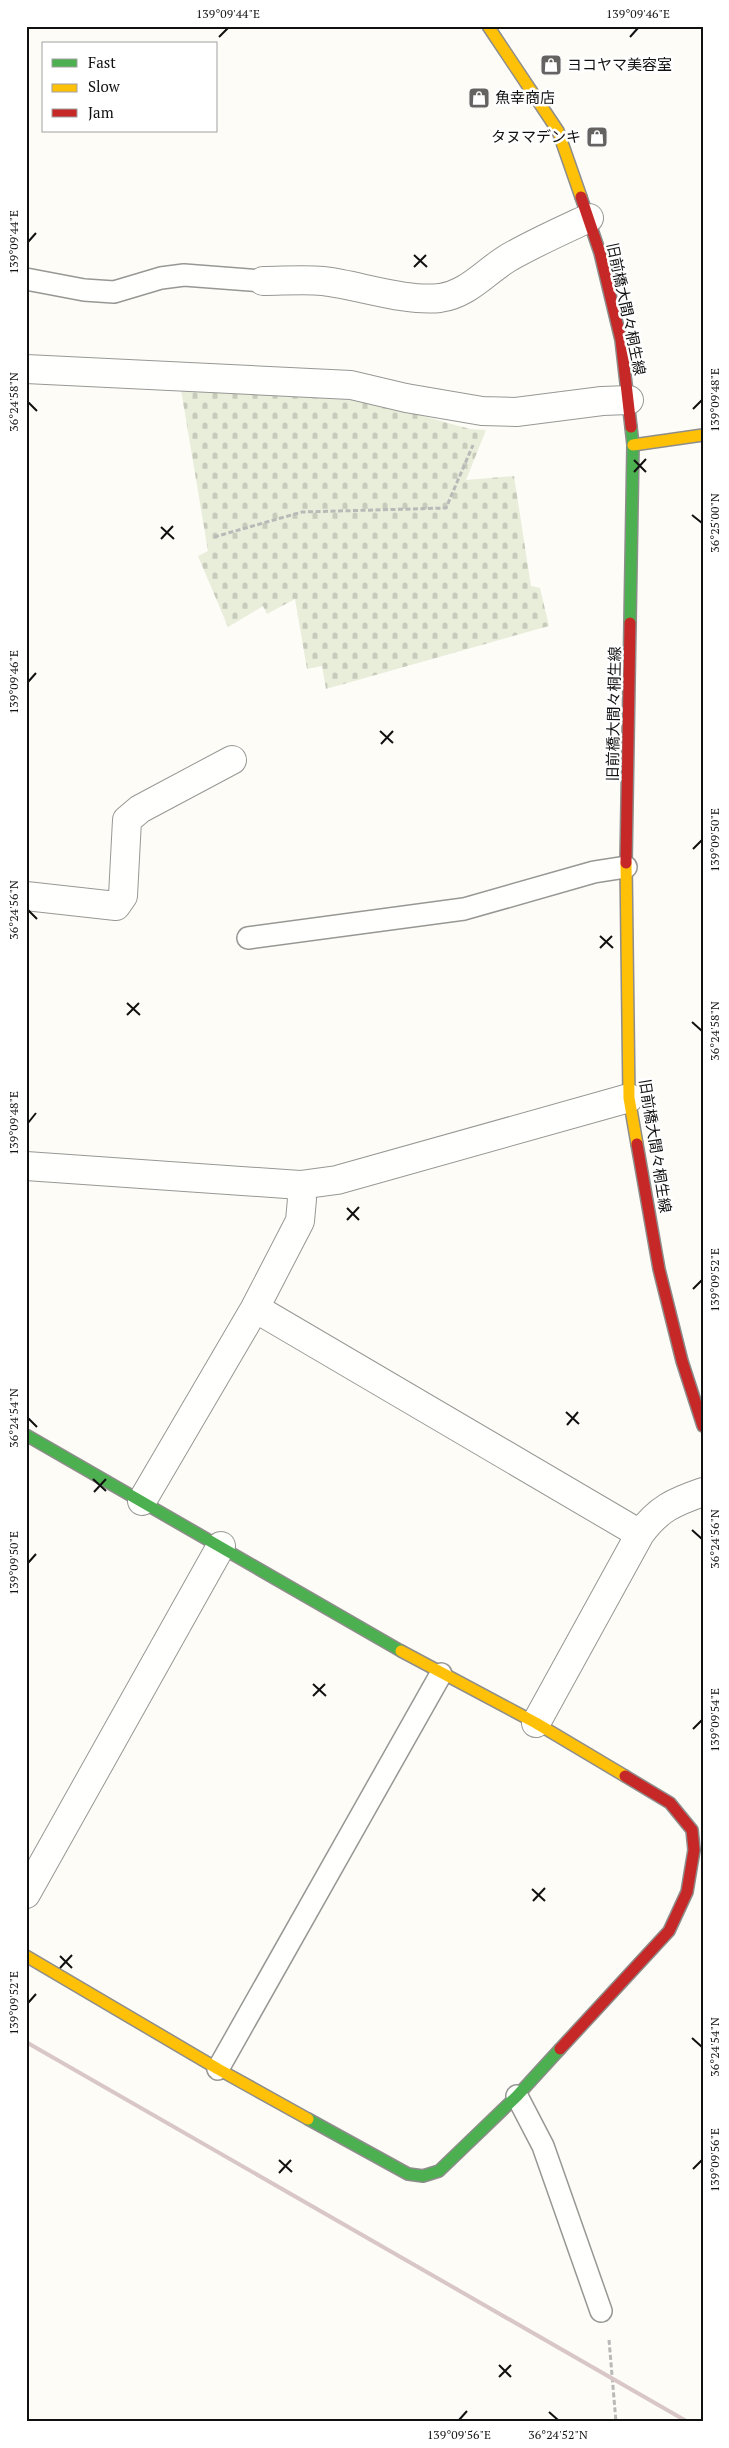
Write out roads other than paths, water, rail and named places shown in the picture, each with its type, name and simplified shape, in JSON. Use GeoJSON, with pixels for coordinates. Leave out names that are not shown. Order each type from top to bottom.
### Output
{"type":"FeatureCollection","features":[{"type":"Feature","properties":{"kind":"street","name":"旧前橋大間々桐生線"},"geometry":{"type":"LineString","coordinates":[[488,26],[558,131],[589,218],[621,340],[630,400],[633,445],[626,867],[629,1098],[659,1269],[682,1361],[703,1426]]}},
{"type":"Feature","properties":{"kind":"street"},"geometry":{"type":"LineString","coordinates":[[263,281],[324,281],[361,290],[440,298],[465,290],[484,278],[498,264],[528,246],[589,218]]}},
{"type":"Feature","properties":{"kind":"street"},"geometry":{"type":"LineString","coordinates":[[26,369],[351,385],[406,398],[482,411],[516,412],[602,401],[630,400]]}},
{"type":"Feature","properties":{"kind":"street"},"geometry":{"type":"LineString","coordinates":[[633,445],[703,435]]}},
{"type":"Feature","properties":{"kind":"street"},"geometry":{"type":"LineString","coordinates":[[26,896],[116,906],[123,896],[127,820],[140,809],[232,760]]}},
{"type":"Feature","properties":{"kind":"street"},"geometry":{"type":"LineString","coordinates":[[26,1166],[300,1185],[337,1180],[629,1098]]}},
{"type":"Feature","properties":{"kind":"street"},"geometry":{"type":"LineString","coordinates":[[142,1501],[256,1308],[300,1221],[302,1199],[300,1185]]}},
{"type":"Feature","properties":{"kind":"street"},"geometry":{"type":"LineString","coordinates":[[256,1308],[640,1534]]}},
{"type":"Feature","properties":{"kind":"street"},"geometry":{"type":"LineString","coordinates":[[26,1435],[442,1674],[536,1723],[670,1803],[692,1830],[694,1850],[687,1892],[669,1931],[517,2096],[439,2171],[423,2176],[408,2174],[218,2069],[26,1956]]}},
{"type":"Feature","properties":{"kind":"street"},"geometry":{"type":"LineString","coordinates":[[536,1723],[640,1534],[654,1516],[682,1500],[703,1492]]}},
{"type":"Feature","properties":{"kind":"street"},"geometry":{"type":"LineString","coordinates":[[26,1894],[221,1546]]}},
{"type":"Feature","properties":{"kind":"lane"},"geometry":{"type":"LineString","coordinates":[[26,278],[84,290],[114,292],[161,278],[184,275],[263,281]]}},
{"type":"Feature","properties":{"kind":"lane"},"geometry":{"type":"LineString","coordinates":[[248,938],[464,909],[594,872],[626,867]]}},
{"type":"Feature","properties":{"kind":"lane"},"geometry":{"type":"LineString","coordinates":[[218,2069],[442,1674]]}},
{"type":"Feature","properties":{"kind":"lane"},"geometry":{"type":"LineString","coordinates":[[517,2096],[543,2146],[601,2311]]}},
{"type":"Feature","properties":{"kind":"railway"},"geometry":{"type":"LineString","coordinates":[[26,2042],[688,2422]]}},
{"type":"Feature","properties":{"kind":"place","name":"ヨコヤマ美容室"},"geometry":{"type":"Point","coordinates":[551,65]}},
{"type":"Feature","properties":{"kind":"place","name":"魚幸商店"},"geometry":{"type":"Point","coordinates":[479,98]}},
{"type":"Feature","properties":{"kind":"place","name":"タヌマデンキ"},"geometry":{"type":"Point","coordinates":[597,137]}}]}
